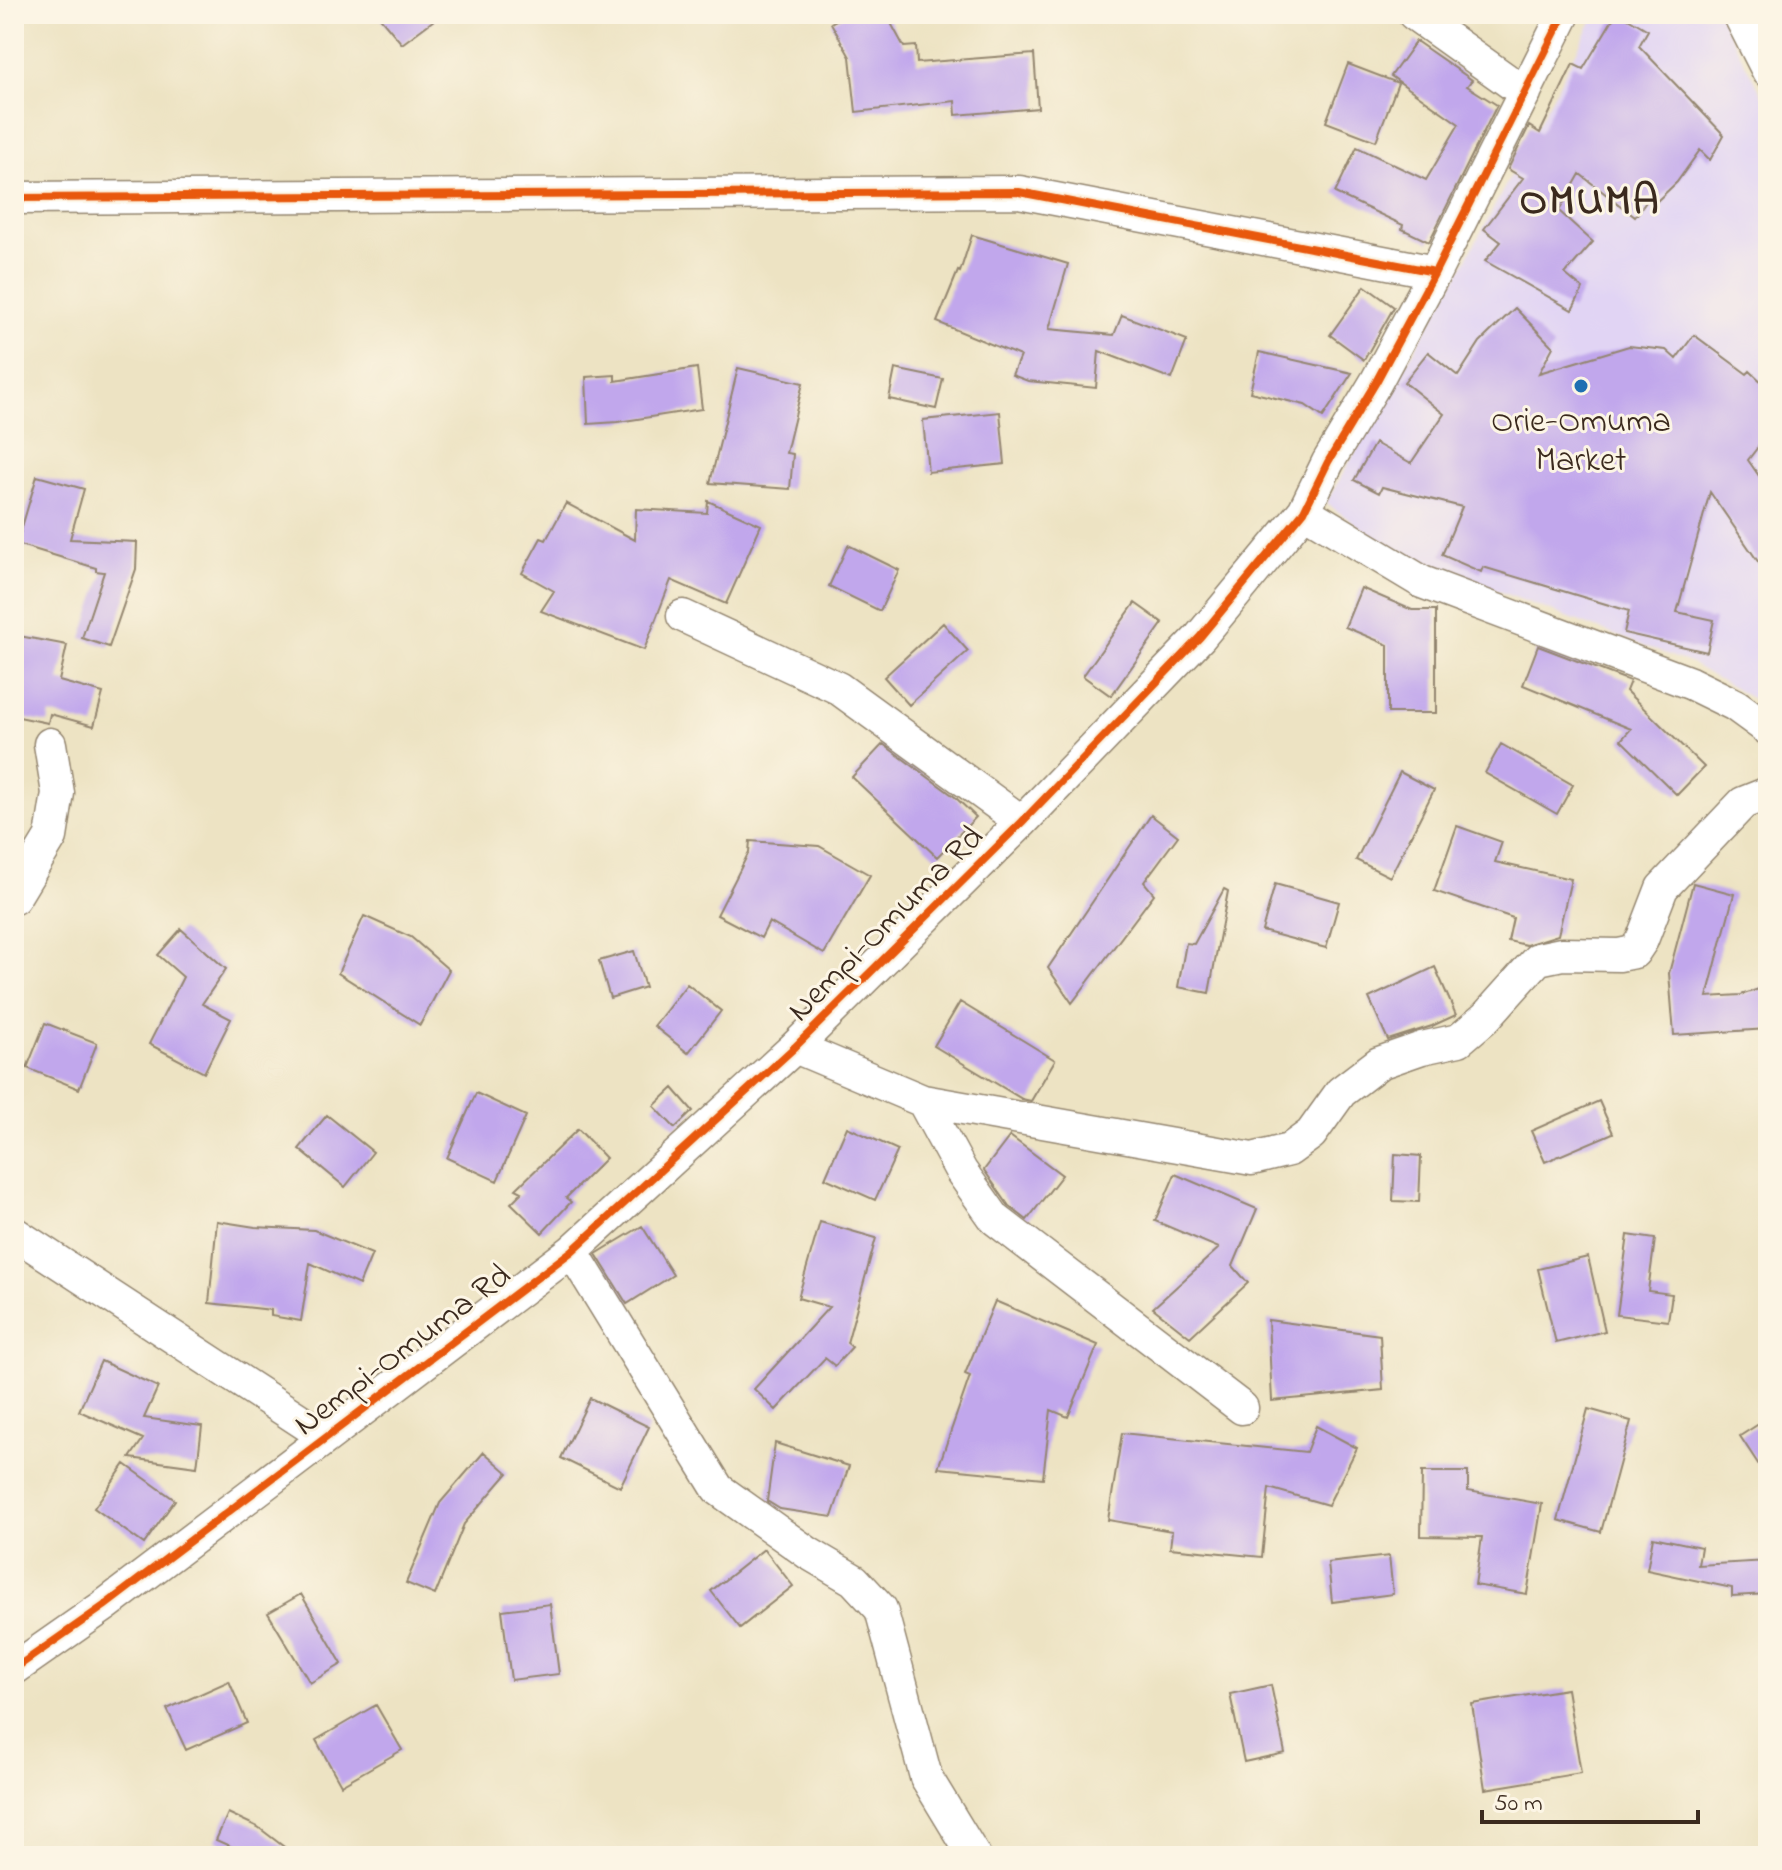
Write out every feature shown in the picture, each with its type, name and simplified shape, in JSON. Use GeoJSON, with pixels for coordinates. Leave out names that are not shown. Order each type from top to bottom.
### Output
{"type":"FeatureCollection","features":[{"type":"Feature","properties":{"kind":"street"},"geometry":{"type":"LineString","coordinates":[[1414,14],[1525,93]]}},
{"type":"Feature","properties":{"kind":"street","name":"Nempi-Omuma Rd"},"geometry":{"type":"LineString","coordinates":[[14,1669],[104,1606],[572,1251],[795,1047],[1022,822],[1200,637],[1304,511],[1328,462],[1376,382],[1435,272],[1564,14]]}},
{"type":"Feature","properties":{"kind":"street"},"geometry":{"type":"LineString","coordinates":[[1739,14],[1768,71]]}},
{"type":"Feature","properties":{"kind":"street"},"geometry":{"type":"LineString","coordinates":[[14,198],[1019,192],[1435,272]]}},
{"type":"Feature","properties":{"kind":"street"},"geometry":{"type":"LineString","coordinates":[[1304,511],[1422,582],[1690,683],[1735,705],[1768,729]]}},
{"type":"Feature","properties":{"kind":"street"},"geometry":{"type":"LineString","coordinates":[[683,616],[838,688],[1022,822]]}},
{"type":"Feature","properties":{"kind":"street"},"geometry":{"type":"LineString","coordinates":[[14,898],[51,837],[58,793],[50,744]]}},
{"type":"Feature","properties":{"kind":"street"},"geometry":{"type":"LineString","coordinates":[[795,1047],[923,1101],[1252,1159],[1289,1150],[1311,1134],[1341,1092],[1379,1063],[1422,1048],[1459,1040],[1486,1017],[1538,959],[1562,954],[1619,955],[1634,952],[1642,940],[1662,888],[1743,803],[1768,793]]}},
{"type":"Feature","properties":{"kind":"street"},"geometry":{"type":"LineString","coordinates":[[923,1101],[961,1171],[995,1219],[1242,1408]]}},
{"type":"Feature","properties":{"kind":"street"},"geometry":{"type":"LineString","coordinates":[[14,1233],[326,1437]]}},
{"type":"Feature","properties":{"kind":"street"},"geometry":{"type":"LineString","coordinates":[[572,1251],[718,1489],[808,1553],[854,1580],[881,1609],[926,1777],[974,1856]]}},
{"type":"Feature","properties":{"kind":"shaded area","name":"Orie-Omuma Market"},"geometry":{"type":"Polygon","coordinates":[[[1596,14],[1719,14],[1768,106],[1767,704],[1692,664],[1397,553],[1326,503],[1462,268],[1596,14]]]}},
{"type":"Feature","properties":{"kind":"building"},"geometry":{"type":"Polygon","coordinates":[[[377,14],[442,14],[402,44],[377,14]]]}},
{"type":"Feature","properties":{"kind":"building"},"geometry":{"type":"Polygon","coordinates":[[[847,14],[886,14],[904,47],[916,46],[917,63],[1034,54],[1038,108],[956,115],[955,101],[856,112],[850,57],[831,23],[847,14]]]}},
{"type":"Feature","properties":{"kind":"building"},"geometry":{"type":"Polygon","coordinates":[[[1616,14],[1648,30],[1639,46],[1724,135],[1710,160],[1700,150],[1677,182],[1657,201],[1651,195],[1635,217],[1580,174],[1559,211],[1593,242],[1565,274],[1583,289],[1572,310],[1485,261],[1501,242],[1484,229],[1523,178],[1508,169],[1529,126],[1540,133],[1573,64],[1583,69],[1616,14]]]}},
{"type":"Feature","properties":{"kind":"building"},"geometry":{"type":"Polygon","coordinates":[[[1416,41],[1472,80],[1467,86],[1497,105],[1429,242],[1402,229],[1403,225],[1335,193],[1357,147],[1426,180],[1459,124],[1391,76],[1416,41]]]}},
{"type":"Feature","properties":{"kind":"building"},"geometry":{"type":"Polygon","coordinates":[[[1348,64],[1398,83],[1376,141],[1326,122],[1348,64]]]}},
{"type":"Feature","properties":{"kind":"building"},"geometry":{"type":"Polygon","coordinates":[[[972,235],[1068,264],[1049,329],[1114,335],[1122,315],[1187,340],[1172,379],[1099,351],[1096,388],[1028,381],[1012,375],[1020,356],[937,322],[960,272],[972,235]]]}},
{"type":"Feature","properties":{"kind":"building"},"geometry":{"type":"Polygon","coordinates":[[[1365,286],[1394,307],[1364,360],[1330,335],[1365,286]]]}},
{"type":"Feature","properties":{"kind":"building"},"geometry":{"type":"Polygon","coordinates":[[[1515,308],[1553,347],[1539,373],[1629,346],[1666,350],[1676,359],[1694,335],[1747,374],[1750,371],[1768,388],[1768,434],[1748,460],[1768,489],[1768,576],[1710,492],[1677,612],[1714,620],[1707,652],[1624,633],[1629,611],[1483,567],[1481,572],[1442,555],[1462,507],[1382,487],[1379,493],[1354,480],[1375,443],[1411,463],[1444,414],[1404,382],[1428,352],[1458,376],[1480,342],[1515,308]]]}},
{"type":"Feature","properties":{"kind":"building"},"geometry":{"type":"Polygon","coordinates":[[[1259,352],[1352,373],[1323,417],[1305,405],[1250,392],[1259,352]]]}},
{"type":"Feature","properties":{"kind":"building"},"geometry":{"type":"Polygon","coordinates":[[[697,368],[702,409],[588,424],[586,377],[615,375],[615,381],[697,368]]]}},
{"type":"Feature","properties":{"kind":"building"},"geometry":{"type":"Polygon","coordinates":[[[738,368],[803,383],[786,453],[793,454],[790,489],[710,483],[738,368]]]}},
{"type":"Feature","properties":{"kind":"building"},"geometry":{"type":"Polygon","coordinates":[[[895,369],[943,379],[936,409],[889,399],[895,369]]]}},
{"type":"Feature","properties":{"kind":"building"},"geometry":{"type":"Polygon","coordinates":[[[1000,412],[1005,464],[928,472],[923,420],[1000,412]]]}},
{"type":"Feature","properties":{"kind":"building"},"geometry":{"type":"Polygon","coordinates":[[[37,476],[84,489],[70,539],[137,542],[136,569],[109,647],[82,638],[104,572],[17,544],[37,476]]]}},
{"type":"Feature","properties":{"kind":"building"},"geometry":{"type":"Polygon","coordinates":[[[708,501],[761,525],[726,604],[671,580],[644,650],[541,611],[554,591],[522,573],[541,538],[546,540],[566,503],[635,540],[636,509],[707,513],[708,501]]]}},
{"type":"Feature","properties":{"kind":"building"},"geometry":{"type":"Polygon","coordinates":[[[848,545],[899,570],[880,611],[829,586],[848,545]]]}},
{"type":"Feature","properties":{"kind":"building"},"geometry":{"type":"Polygon","coordinates":[[[1361,588],[1412,610],[1436,610],[1436,713],[1388,713],[1388,645],[1345,627],[1361,588]]]}},
{"type":"Feature","properties":{"kind":"building"},"geometry":{"type":"Polygon","coordinates":[[[1135,603],[1163,623],[1111,696],[1083,676],[1135,603]]]}},
{"type":"Feature","properties":{"kind":"building"},"geometry":{"type":"Polygon","coordinates":[[[943,623],[968,651],[909,705],[884,677],[943,623]]]}},
{"type":"Feature","properties":{"kind":"building"},"geometry":{"type":"Polygon","coordinates":[[[14,635],[67,645],[59,681],[103,693],[94,726],[50,714],[48,723],[14,716],[14,635]]]}},
{"type":"Feature","properties":{"kind":"building"},"geometry":{"type":"Polygon","coordinates":[[[1538,646],[1630,681],[1626,691],[1704,767],[1677,795],[1621,740],[1631,729],[1523,685],[1538,646]]]}},
{"type":"Feature","properties":{"kind":"building"},"geometry":{"type":"Polygon","coordinates":[[[883,744],[955,797],[976,817],[937,857],[852,777],[883,744]]]}},
{"type":"Feature","properties":{"kind":"building"},"geometry":{"type":"Polygon","coordinates":[[[1501,744],[1573,785],[1557,814],[1485,773],[1501,744]]]}},
{"type":"Feature","properties":{"kind":"building"},"geometry":{"type":"Polygon","coordinates":[[[1400,772],[1434,790],[1390,877],[1356,860],[1400,772]]]}},
{"type":"Feature","properties":{"kind":"building"},"geometry":{"type":"Polygon","coordinates":[[[1151,815],[1178,836],[1144,882],[1154,894],[1072,1003],[1048,968],[1151,815]]]}},
{"type":"Feature","properties":{"kind":"building"},"geometry":{"type":"Polygon","coordinates":[[[1457,826],[1502,842],[1495,862],[1571,879],[1558,935],[1526,945],[1508,941],[1513,918],[1434,891],[1457,826]]]}},
{"type":"Feature","properties":{"kind":"building"},"geometry":{"type":"Polygon","coordinates":[[[750,841],[819,846],[870,875],[824,954],[769,922],[761,938],[717,915],[749,852],[750,841]]]}},
{"type":"Feature","properties":{"kind":"building"},"geometry":{"type":"Polygon","coordinates":[[[1693,883],[1734,894],[1707,997],[1741,995],[1768,986],[1768,1029],[1674,1035],[1669,973],[1693,883]]]}},
{"type":"Feature","properties":{"kind":"building"},"geometry":{"type":"Polygon","coordinates":[[[1275,884],[1339,902],[1326,948],[1262,931],[1275,884]]]}},
{"type":"Feature","properties":{"kind":"building"},"geometry":{"type":"Polygon","coordinates":[[[1224,889],[1228,891],[1209,993],[1178,987],[1186,943],[1194,944],[1224,889]]]}},
{"type":"Feature","properties":{"kind":"building"},"geometry":{"type":"Polygon","coordinates":[[[364,916],[411,937],[449,970],[420,1025],[338,973],[364,916]]]}},
{"type":"Feature","properties":{"kind":"building"},"geometry":{"type":"Polygon","coordinates":[[[181,929],[226,969],[202,1004],[231,1019],[204,1073],[149,1044],[183,977],[158,955],[181,929]]]}},
{"type":"Feature","properties":{"kind":"building"},"geometry":{"type":"Polygon","coordinates":[[[634,951],[645,987],[610,998],[599,961],[634,951]]]}},
{"type":"Feature","properties":{"kind":"building"},"geometry":{"type":"Polygon","coordinates":[[[1435,967],[1456,1015],[1388,1040],[1369,998],[1435,967]]]}},
{"type":"Feature","properties":{"kind":"building"},"geometry":{"type":"Polygon","coordinates":[[[687,984],[721,1011],[688,1053],[654,1026],[687,984]]]}},
{"type":"Feature","properties":{"kind":"building"},"geometry":{"type":"Polygon","coordinates":[[[960,1002],[1055,1060],[1031,1101],[1022,1099],[934,1046],[960,1002]]]}},
{"type":"Feature","properties":{"kind":"building"},"geometry":{"type":"Polygon","coordinates":[[[45,1023],[97,1043],[79,1089],[27,1068],[45,1023]]]}},
{"type":"Feature","properties":{"kind":"building"},"geometry":{"type":"Polygon","coordinates":[[[673,1088],[693,1111],[675,1128],[654,1106],[673,1088]]]}},
{"type":"Feature","properties":{"kind":"building"},"geometry":{"type":"Polygon","coordinates":[[[476,1093],[526,1116],[497,1181],[447,1158],[476,1093]]]}},
{"type":"Feature","properties":{"kind":"building"},"geometry":{"type":"Polygon","coordinates":[[[1599,1101],[1613,1133],[1545,1162],[1531,1131],[1599,1101]]]}},
{"type":"Feature","properties":{"kind":"building"},"geometry":{"type":"Polygon","coordinates":[[[327,1115],[373,1152],[345,1187],[299,1149],[327,1115]]]}},
{"type":"Feature","properties":{"kind":"building"},"geometry":{"type":"Polygon","coordinates":[[[847,1127],[898,1150],[875,1200],[825,1178],[847,1127]]]}},
{"type":"Feature","properties":{"kind":"building"},"geometry":{"type":"Polygon","coordinates":[[[578,1129],[606,1158],[566,1198],[571,1202],[542,1233],[511,1203],[522,1192],[516,1189],[578,1129]]]}},
{"type":"Feature","properties":{"kind":"building"},"geometry":{"type":"Polygon","coordinates":[[[1010,1136],[1062,1175],[1027,1220],[1009,1206],[984,1170],[1010,1136]]]}},
{"type":"Feature","properties":{"kind":"building"},"geometry":{"type":"Polygon","coordinates":[[[1395,1154],[1421,1156],[1419,1202],[1393,1201],[1395,1154]]]}},
{"type":"Feature","properties":{"kind":"building"},"geometry":{"type":"Polygon","coordinates":[[[1175,1174],[1257,1209],[1233,1266],[1248,1283],[1190,1337],[1153,1308],[1219,1248],[1155,1221],[1175,1174]]]}},
{"type":"Feature","properties":{"kind":"building"},"geometry":{"type":"Polygon","coordinates":[[[217,1221],[255,1227],[314,1230],[372,1254],[359,1285],[310,1263],[301,1321],[271,1316],[271,1310],[209,1303],[217,1221]]]}},
{"type":"Feature","properties":{"kind":"building"},"geometry":{"type":"Polygon","coordinates":[[[820,1222],[876,1238],[847,1343],[852,1347],[835,1366],[825,1358],[776,1410],[754,1389],[829,1307],[798,1298],[820,1222]]]}},
{"type":"Feature","properties":{"kind":"building"},"geometry":{"type":"Polygon","coordinates":[[[642,1226],[673,1275],[627,1304],[596,1254],[642,1226]]]}},
{"type":"Feature","properties":{"kind":"building"},"geometry":{"type":"Polygon","coordinates":[[[1628,1235],[1655,1239],[1648,1291],[1672,1294],[1668,1321],[1617,1315],[1628,1235]]]}},
{"type":"Feature","properties":{"kind":"building"},"geometry":{"type":"Polygon","coordinates":[[[1588,1257],[1605,1331],[1556,1343],[1538,1269],[1588,1257]]]}},
{"type":"Feature","properties":{"kind":"building"},"geometry":{"type":"Polygon","coordinates":[[[995,1301],[1098,1345],[1068,1417],[1051,1410],[1043,1478],[938,1468],[970,1376],[965,1374],[995,1301]]]}},
{"type":"Feature","properties":{"kind":"building"},"geometry":{"type":"Polygon","coordinates":[[[1268,1320],[1380,1335],[1383,1390],[1272,1401],[1268,1320]]]}},
{"type":"Feature","properties":{"kind":"building"},"geometry":{"type":"Polygon","coordinates":[[[101,1361],[158,1387],[144,1418],[202,1426],[197,1467],[130,1458],[143,1439],[79,1411],[101,1361]]]}},
{"type":"Feature","properties":{"kind":"building"},"geometry":{"type":"Polygon","coordinates":[[[590,1398],[649,1427],[620,1487],[561,1458],[590,1398]]]}},
{"type":"Feature","properties":{"kind":"building"},"geometry":{"type":"Polygon","coordinates":[[[1588,1409],[1631,1421],[1601,1532],[1558,1520],[1588,1409]]]}},
{"type":"Feature","properties":{"kind":"building"},"geometry":{"type":"Polygon","coordinates":[[[1768,1418],[1768,1479],[1740,1436],[1768,1418]]]}},
{"type":"Feature","properties":{"kind":"building"},"geometry":{"type":"Polygon","coordinates":[[[1316,1426],[1357,1448],[1328,1505],[1269,1488],[1262,1557],[1170,1548],[1172,1531],[1108,1520],[1122,1433],[1306,1452],[1316,1426]]]}},
{"type":"Feature","properties":{"kind":"building"},"geometry":{"type":"Polygon","coordinates":[[[775,1443],[849,1466],[832,1517],[780,1509],[767,1501],[775,1443]]]}},
{"type":"Feature","properties":{"kind":"building"},"geometry":{"type":"Polygon","coordinates":[[[484,1452],[508,1473],[464,1524],[435,1595],[406,1583],[440,1503],[484,1452]]]}},
{"type":"Feature","properties":{"kind":"building"},"geometry":{"type":"Polygon","coordinates":[[[125,1464],[175,1500],[144,1544],[94,1508],[125,1464]]]}},
{"type":"Feature","properties":{"kind":"building"},"geometry":{"type":"Polygon","coordinates":[[[1422,1472],[1468,1472],[1468,1491],[1542,1504],[1527,1594],[1475,1585],[1482,1537],[1421,1536],[1422,1472]]]}},
{"type":"Feature","properties":{"kind":"building"},"geometry":{"type":"Polygon","coordinates":[[[1653,1537],[1701,1547],[1698,1565],[1768,1561],[1768,1594],[1732,1596],[1732,1588],[1647,1570],[1653,1537]]]}},
{"type":"Feature","properties":{"kind":"building"},"geometry":{"type":"Polygon","coordinates":[[[764,1549],[793,1586],[740,1628],[711,1591],[764,1549]]]}},
{"type":"Feature","properties":{"kind":"building"},"geometry":{"type":"Polygon","coordinates":[[[1389,1556],[1393,1594],[1332,1602],[1328,1563],[1389,1556]]]}},
{"type":"Feature","properties":{"kind":"building"},"geometry":{"type":"Polygon","coordinates":[[[301,1594],[342,1664],[310,1683],[268,1613],[301,1594]]]}},
{"type":"Feature","properties":{"kind":"building"},"geometry":{"type":"Polygon","coordinates":[[[550,1604],[559,1674],[511,1680],[502,1610],[550,1604]]]}},
{"type":"Feature","properties":{"kind":"building"},"geometry":{"type":"Polygon","coordinates":[[[229,1681],[247,1723],[186,1750],[167,1709],[229,1681]]]}},
{"type":"Feature","properties":{"kind":"building"},"geometry":{"type":"Polygon","coordinates":[[[1271,1685],[1285,1753],[1244,1762],[1230,1694],[1271,1685]]]}},
{"type":"Feature","properties":{"kind":"building"},"geometry":{"type":"Polygon","coordinates":[[[1567,1689],[1581,1773],[1485,1789],[1472,1704],[1567,1689]]]}},
{"type":"Feature","properties":{"kind":"building"},"geometry":{"type":"Polygon","coordinates":[[[376,1705],[402,1750],[341,1785],[316,1740],[376,1705]]]}},
{"type":"Feature","properties":{"kind":"building"},"geometry":{"type":"Polygon","coordinates":[[[228,1813],[258,1827],[296,1856],[252,1856],[216,1840],[228,1813]]]}},
{"type":"Feature","properties":{"kind":"cycle path"},"geometry":{"type":"LineString","coordinates":[[14,1669],[104,1606],[572,1251],[795,1047],[1022,822],[1200,637],[1304,511],[1328,462],[1376,382],[1435,272],[1564,14]]}},
{"type":"Feature","properties":{"kind":"cycle path"},"geometry":{"type":"LineString","coordinates":[[14,198],[1019,192],[1435,272]]}},
{"type":"Feature","properties":{"kind":"place","name":"Orie-Omuma Market"},"geometry":{"type":"Point","coordinates":[1581,386]}},
{"type":"Feature","properties":{"kind":"district","name":"OMUMA"},"geometry":{"type":"Point","coordinates":[1590,198]}}]}
